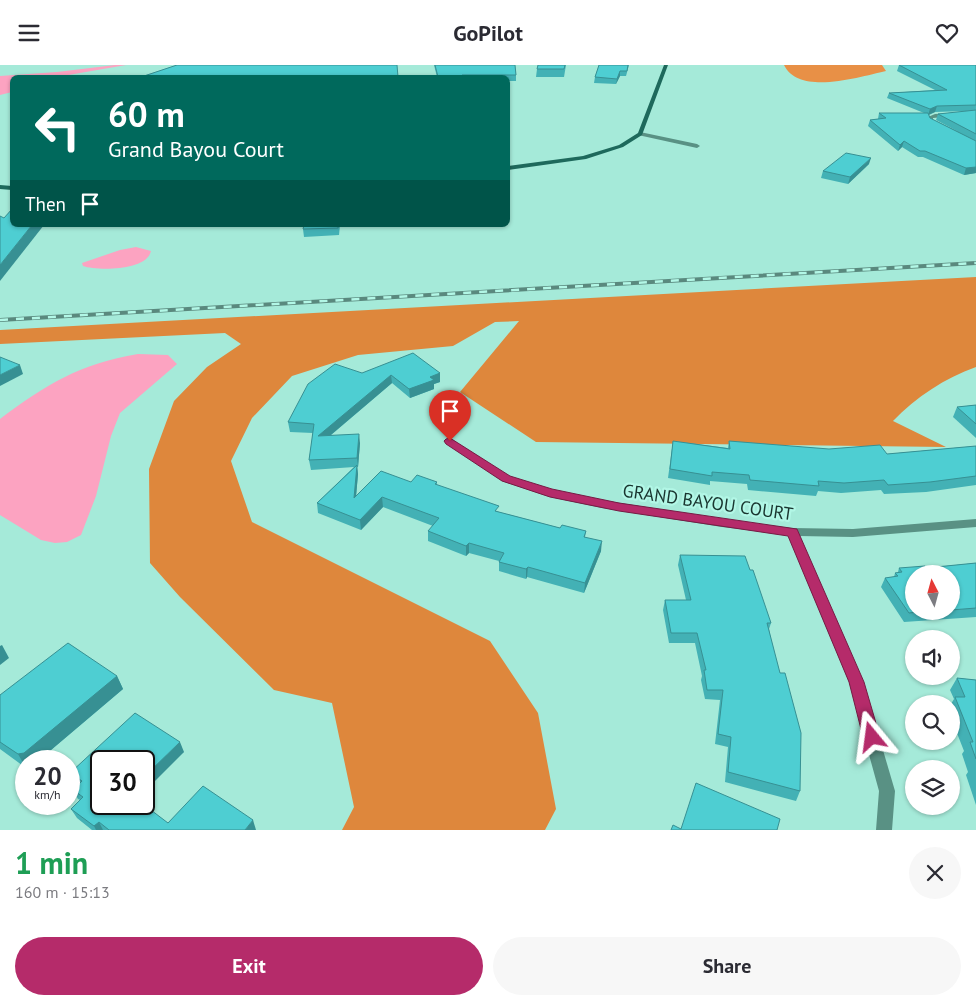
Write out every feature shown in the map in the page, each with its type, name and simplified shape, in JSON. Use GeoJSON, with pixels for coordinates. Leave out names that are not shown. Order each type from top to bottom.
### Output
{"type":"FeatureCollection","features":[{"type":"Feature","properties":{"kind":"street"},"geometry":{"type":"LineString","coordinates":[[510,168],[584,158],[621,146],[640,135],[666,65]]}},
{"type":"Feature","properties":{"kind":"street"},"geometry":{"type":"LineString","coordinates":[[946,129],[931,121],[930,117],[934,115],[976,113]]}},
{"type":"Feature","properties":{"kind":"street"},"geometry":{"type":"LineString","coordinates":[[640,135],[697,146]]}},
{"type":"Feature","properties":{"kind":"street","name":"GRAND BAYOU COURT"},"geometry":{"type":"LineString","coordinates":[[450,441],[506,479],[550,493],[611,505],[792,533],[853,533],[976,523]]}},
{"type":"Feature","properties":{"kind":"street"},"geometry":{"type":"LineString","coordinates":[[792,533],[856,682],[887,791],[884,830]]}},
{"type":"Feature","properties":{"kind":"shaded area"},"geometry":{"type":"Polygon","coordinates":[[[126,65],[68,75],[14,75],[126,65]]]}},
{"type":"Feature","properties":{"kind":"shaded area"},"geometry":{"type":"Polygon","coordinates":[[[784,65],[882,65],[886,71],[846,80],[816,82],[802,80],[792,74],[784,65]]]}},
{"type":"Feature","properties":{"kind":"shaded area"},"geometry":{"type":"Polygon","coordinates":[[[10,75],[10,92],[0,95],[0,76],[10,75]]]}},
{"type":"Feature","properties":{"kind":"shaded area"},"geometry":{"type":"Polygon","coordinates":[[[136,247],[151,251],[148,258],[131,266],[99,269],[83,266],[82,263],[120,250],[136,247]]]}},
{"type":"Feature","properties":{"kind":"shaded area"},"geometry":{"type":"Polygon","coordinates":[[[976,277],[976,367],[931,389],[893,421],[946,447],[536,442],[460,392],[519,321],[495,322],[453,346],[358,355],[292,376],[252,418],[231,461],[252,522],[490,641],[538,713],[556,809],[545,830],[342,830],[354,807],[332,703],[274,690],[180,597],[150,563],[149,469],[174,401],[207,367],[241,344],[225,333],[0,344],[0,330],[976,277]]]}},
{"type":"Feature","properties":{"kind":"shaded area"},"geometry":{"type":"Polygon","coordinates":[[[138,354],[168,355],[177,364],[120,413],[111,436],[96,496],[81,535],[67,542],[55,543],[41,540],[0,515],[0,419],[33,395],[65,377],[98,363],[138,354]]]}},
{"type":"Feature","properties":{"kind":"building"},"geometry":{"type":"Polygon","coordinates":[[[177,65],[397,65],[398,75],[147,75],[177,65]]]}},
{"type":"Feature","properties":{"kind":"building"},"geometry":{"type":"Polygon","coordinates":[[[435,65],[515,65],[516,75],[462,75],[438,75],[435,65]]]}},
{"type":"Feature","properties":{"kind":"building"},"geometry":{"type":"Polygon","coordinates":[[[538,65],[565,65],[564,69],[537,69],[538,65]]]}},
{"type":"Feature","properties":{"kind":"building"},"geometry":{"type":"Polygon","coordinates":[[[599,65],[628,65],[627,71],[620,71],[617,79],[595,77],[599,65]]]}},
{"type":"Feature","properties":{"kind":"building"},"geometry":{"type":"Polygon","coordinates":[[[899,65],[976,65],[976,105],[937,106],[930,109],[889,93],[947,90],[899,65]]]}},
{"type":"Feature","properties":{"kind":"building"},"geometry":{"type":"Polygon","coordinates":[[[976,110],[976,134],[938,114],[976,110]]]}},
{"type":"Feature","properties":{"kind":"building"},"geometry":{"type":"Polygon","coordinates":[[[879,113],[928,113],[930,118],[976,141],[976,167],[966,168],[925,151],[920,151],[904,141],[900,145],[870,120],[886,118],[879,113]]]}},
{"type":"Feature","properties":{"kind":"building"},"geometry":{"type":"Polygon","coordinates":[[[846,153],[871,158],[850,177],[823,171],[846,153]]]}},
{"type":"Feature","properties":{"kind":"building"},"geometry":{"type":"Polygon","coordinates":[[[10,211],[10,227],[30,227],[0,265],[0,216],[4,218],[10,211]]]}},
{"type":"Feature","properties":{"kind":"building"},"geometry":{"type":"Polygon","coordinates":[[[304,227],[338,227],[338,228],[303,229],[304,227]]]}},
{"type":"Feature","properties":{"kind":"building"},"geometry":{"type":"Polygon","coordinates":[[[413,353],[440,373],[430,377],[434,380],[409,389],[391,375],[318,436],[359,434],[357,458],[309,460],[314,424],[288,422],[308,384],[335,364],[362,373],[413,353]]]}},
{"type":"Feature","properties":{"kind":"building"},"geometry":{"type":"Polygon","coordinates":[[[0,357],[20,365],[0,375],[0,357]]]}},
{"type":"Feature","properties":{"kind":"building"},"geometry":{"type":"Polygon","coordinates":[[[976,405],[976,424],[957,407],[976,405]]]}},
{"type":"Feature","properties":{"kind":"building"},"geometry":{"type":"Polygon","coordinates":[[[673,441],[730,449],[729,441],[829,449],[880,445],[887,454],[976,446],[976,476],[888,485],[884,480],[844,483],[818,481],[819,486],[750,480],[749,475],[712,472],[712,476],[670,469],[673,441]]]}},
{"type":"Feature","properties":{"kind":"building"},"geometry":{"type":"Polygon","coordinates":[[[357,465],[354,498],[381,471],[411,482],[417,475],[437,482],[435,484],[499,506],[495,511],[560,528],[562,525],[586,531],[584,537],[602,541],[585,583],[528,567],[526,569],[499,562],[504,553],[469,543],[466,546],[428,531],[439,518],[382,497],[360,520],[317,503],[357,465]]]}},
{"type":"Feature","properties":{"kind":"building"},"geometry":{"type":"Polygon","coordinates":[[[680,555],[745,556],[750,570],[753,570],[771,623],[767,623],[780,673],[785,673],[801,733],[800,791],[728,772],[731,737],[718,734],[723,690],[707,690],[704,670],[706,670],[697,633],[671,633],[665,600],[691,600],[680,555]]]}},
{"type":"Feature","properties":{"kind":"building"},"geometry":{"type":"Polygon","coordinates":[[[976,563],[976,608],[960,609],[960,565],[956,565],[976,563]]]}},
{"type":"Feature","properties":{"kind":"building"},"geometry":{"type":"Polygon","coordinates":[[[899,568],[905,568],[905,607],[885,578],[898,576],[895,573],[902,572],[899,568]]]}},
{"type":"Feature","properties":{"kind":"building"},"geometry":{"type":"Polygon","coordinates":[[[68,643],[117,676],[28,750],[15,750],[15,752],[0,742],[0,695],[68,643]]]}},
{"type":"Feature","properties":{"kind":"building"},"geometry":{"type":"Polygon","coordinates":[[[960,678],[976,680],[976,759],[970,742],[973,742],[960,710],[960,697],[965,697],[960,685],[960,678]]]}},
{"type":"Feature","properties":{"kind":"building"},"geometry":{"type":"Polygon","coordinates":[[[135,713],[180,742],[155,766],[155,750],[95,750],[135,713]]]}},
{"type":"Feature","properties":{"kind":"building"},"geometry":{"type":"Polygon","coordinates":[[[90,755],[90,815],[155,815],[155,813],[168,823],[203,786],[253,820],[245,830],[109,830],[99,822],[94,826],[79,815],[80,800],[83,797],[80,795],[80,783],[82,781],[80,780],[80,764],[90,755]]]}},
{"type":"Feature","properties":{"kind":"building"},"geometry":{"type":"Polygon","coordinates":[[[696,783],[780,819],[777,830],[671,830],[673,825],[681,829],[696,783]]]}},
{"type":"Feature","properties":{"kind":"railway"},"geometry":{"type":"LineString","coordinates":[[0,320],[976,263]]}},
{"type":"Feature","properties":{"kind":"route"},"geometry":{"type":"LineString","coordinates":[[450,441],[475,460],[506,479],[550,493],[619,507],[792,533],[856,682],[872,737]]}}]}
